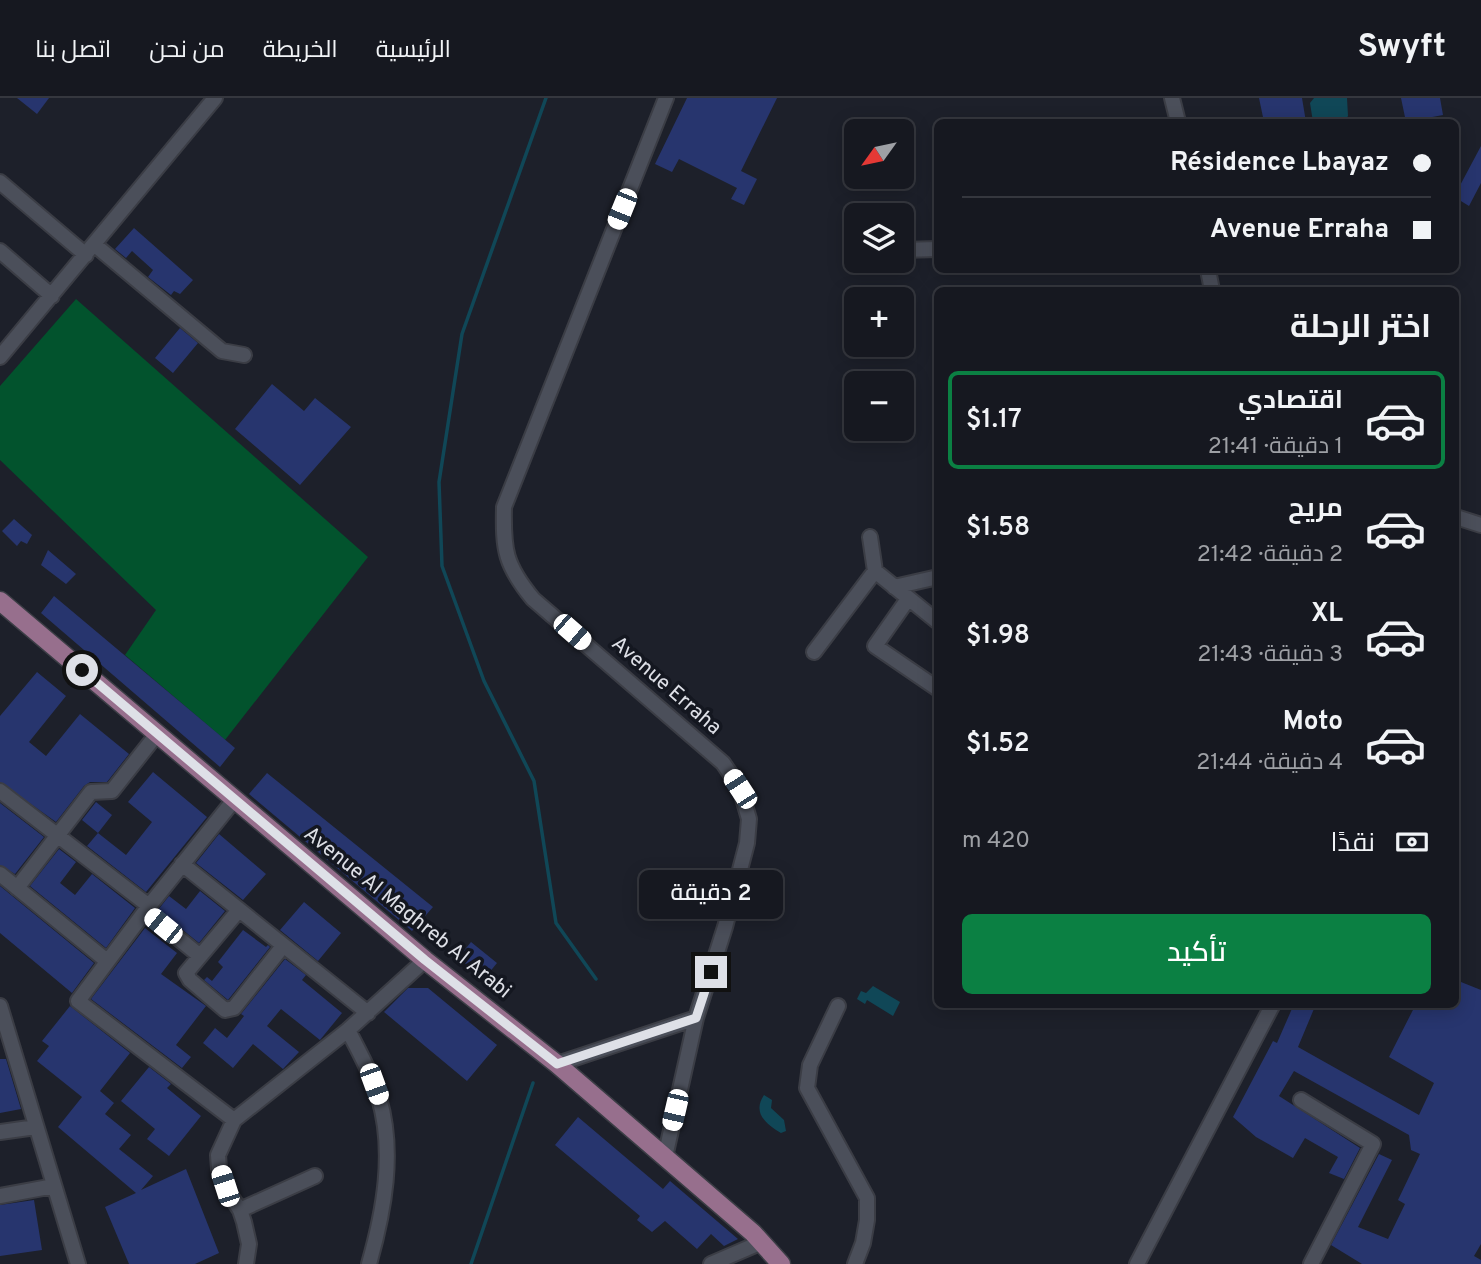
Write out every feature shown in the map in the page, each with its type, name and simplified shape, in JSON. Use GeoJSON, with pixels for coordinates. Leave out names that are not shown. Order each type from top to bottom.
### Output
{"type":"FeatureCollection","features":[{"type":"Feature","properties":{"kind":"main road","name":"Avenue Al Maghreb Al Arabi"},"geometry":{"type":"LineString","coordinates":[[2,609],[157,734],[425,960],[557,1064],[762,1242],[781,1264]]}},
{"type":"Feature","properties":{"kind":"street"},"geometry":{"type":"LineString","coordinates":[[0,357],[215,98]]}},
{"type":"Feature","properties":{"kind":"street","name":"Avenue Erraha"},"geometry":{"type":"LineString","coordinates":[[665,1157],[696,1018],[725,927],[747,843],[748,819],[740,789],[723,763],[533,599],[518,580],[503,549],[504,507],[666,98]]}},
{"type":"Feature","properties":{"kind":"street"},"geometry":{"type":"LineString","coordinates":[[1172,98],[1177,119]]}},
{"type":"Feature","properties":{"kind":"street"},"geometry":{"type":"LineString","coordinates":[[0,182],[222,351],[244,355]]}},
{"type":"Feature","properties":{"kind":"street"},"geometry":{"type":"LineString","coordinates":[[914,249],[934,248]]}},
{"type":"Feature","properties":{"kind":"street"},"geometry":{"type":"LineString","coordinates":[[0,251],[52,296]]}},
{"type":"Feature","properties":{"kind":"street"},"geometry":{"type":"LineString","coordinates":[[1459,518],[1481,525]]}},
{"type":"Feature","properties":{"kind":"street"},"geometry":{"type":"LineString","coordinates":[[870,537],[875,570],[934,619]]}},
{"type":"Feature","properties":{"kind":"street"},"geometry":{"type":"LineString","coordinates":[[814,652],[875,570]]}},
{"type":"Feature","properties":{"kind":"street"},"geometry":{"type":"LineString","coordinates":[[894,587],[934,579]]}},
{"type":"Feature","properties":{"kind":"street"},"geometry":{"type":"LineString","coordinates":[[908,599],[875,646],[934,686]]}},
{"type":"Feature","properties":{"kind":"street"},"geometry":{"type":"LineString","coordinates":[[17,888],[91,792],[112,791],[157,734]]}},
{"type":"Feature","properties":{"kind":"street"},"geometry":{"type":"LineString","coordinates":[[0,790],[147,908],[200,956]]}},
{"type":"Feature","properties":{"kind":"street"},"geometry":{"type":"LineString","coordinates":[[233,800],[81,995],[79,1004],[234,1120]]}},
{"type":"Feature","properties":{"kind":"street"},"geometry":{"type":"LineString","coordinates":[[182,864],[368,1013]]}},
{"type":"Feature","properties":{"kind":"street"},"geometry":{"type":"LineString","coordinates":[[0,874],[107,961]]}},
{"type":"Feature","properties":{"kind":"street"},"geometry":{"type":"LineString","coordinates":[[239,910],[188,970],[188,978],[229,1011],[283,946]]}},
{"type":"Feature","properties":{"kind":"street"},"geometry":{"type":"LineString","coordinates":[[246,1264],[249,1244],[240,1210],[225,1186],[218,1155],[234,1120],[348,1030],[425,960]]}},
{"type":"Feature","properties":{"kind":"street"},"geometry":{"type":"LineString","coordinates":[[0,1006],[78,1264]]}},
{"type":"Feature","properties":{"kind":"street"},"geometry":{"type":"LineString","coordinates":[[838,1006],[810,1065],[807,1088],[867,1198],[863,1243],[855,1264]]}},
{"type":"Feature","properties":{"kind":"street"},"geometry":{"type":"LineString","coordinates":[[1137,1264],[1271,1008]]}},
{"type":"Feature","properties":{"kind":"street"},"geometry":{"type":"LineString","coordinates":[[557,1064],[696,1018]]}},
{"type":"Feature","properties":{"kind":"street"},"geometry":{"type":"LineString","coordinates":[[348,1030],[379,1098],[387,1147],[378,1234],[369,1264]]}},
{"type":"Feature","properties":{"kind":"street"},"geometry":{"type":"LineString","coordinates":[[1301,1100],[1373,1144],[1311,1264]]}},
{"type":"Feature","properties":{"kind":"street"},"geometry":{"type":"LineString","coordinates":[[0,1132],[36,1128]]}},
{"type":"Feature","properties":{"kind":"street"},"geometry":{"type":"LineString","coordinates":[[240,1210],[315,1176]]}},
{"type":"Feature","properties":{"kind":"street"},"geometry":{"type":"LineString","coordinates":[[0,1196],[54,1186]]}},
{"type":"Feature","properties":{"kind":"street"},"geometry":{"type":"LineString","coordinates":[[711,1264],[762,1242]]}},
{"type":"Feature","properties":{"kind":"green space"},"geometry":{"type":"Polygon","coordinates":[[[76,299],[368,557],[225,740],[125,655],[156,610],[0,460],[0,386],[76,299]]]}},
{"type":"Feature","properties":{"kind":"water"},"geometry":{"type":"Polygon","coordinates":[[[1314,98],[1347,98],[1348,116],[1346,119],[1313,119],[1310,103],[1314,98]]]}},
{"type":"Feature","properties":{"kind":"water"},"geometry":{"type":"Polygon","coordinates":[[[873,986],[900,1002],[893,1016],[867,1000],[865,1004],[857,999],[861,991],[866,993],[873,986]]]}},
{"type":"Feature","properties":{"kind":"water"},"geometry":{"type":"Polygon","coordinates":[[[764,1095],[772,1100],[771,1108],[784,1120],[786,1131],[781,1133],[762,1117],[759,1107],[764,1095]]]}},
{"type":"Feature","properties":{"kind":"building"},"geometry":{"type":"Polygon","coordinates":[[[17,98],[49,98],[37,114],[17,98]]]}},
{"type":"Feature","properties":{"kind":"building"},"geometry":{"type":"Polygon","coordinates":[[[687,98],[777,98],[741,171],[757,179],[744,205],[731,199],[737,188],[679,159],[672,172],[655,164],[687,98]]]}},
{"type":"Feature","properties":{"kind":"building"},"geometry":{"type":"Polygon","coordinates":[[[1259,98],[1302,98],[1306,119],[1263,119],[1259,98]]]}},
{"type":"Feature","properties":{"kind":"building"},"geometry":{"type":"Polygon","coordinates":[[[1401,98],[1440,98],[1443,115],[1428,119],[1405,119],[1401,98]]]}},
{"type":"Feature","properties":{"kind":"building"},"geometry":{"type":"Polygon","coordinates":[[[1481,146],[1481,183],[1469,206],[1459,200],[1459,187],[1481,146]]]}},
{"type":"Feature","properties":{"kind":"building"},"geometry":{"type":"Polygon","coordinates":[[[134,228],[193,280],[180,294],[174,291],[171,295],[148,277],[153,270],[132,251],[126,258],[115,249],[134,228]]]}},
{"type":"Feature","properties":{"kind":"building"},"geometry":{"type":"Polygon","coordinates":[[[180,328],[198,343],[173,373],[155,358],[180,328]]]}},
{"type":"Feature","properties":{"kind":"building"},"geometry":{"type":"Polygon","coordinates":[[[272,384],[304,411],[315,398],[351,427],[300,485],[235,429],[272,384]]]}},
{"type":"Feature","properties":{"kind":"building"},"geometry":{"type":"Polygon","coordinates":[[[14,519],[32,535],[27,544],[21,541],[17,546],[2,531],[14,519]]]}},
{"type":"Feature","properties":{"kind":"building"},"geometry":{"type":"Polygon","coordinates":[[[48,550],[76,574],[66,584],[41,565],[48,550]]]}},
{"type":"Feature","properties":{"kind":"building"},"geometry":{"type":"Polygon","coordinates":[[[54,596],[235,748],[220,767],[41,613],[54,596]]]}},
{"type":"Feature","properties":{"kind":"building"},"geometry":{"type":"Polygon","coordinates":[[[37,672],[66,696],[29,742],[46,756],[80,714],[129,754],[107,782],[90,782],[84,786],[56,822],[0,782],[0,716],[37,672]]]}},
{"type":"Feature","properties":{"kind":"building"},"geometry":{"type":"Polygon","coordinates":[[[153,772],[207,817],[146,892],[87,846],[98,833],[126,855],[152,822],[128,802],[153,772]]]}},
{"type":"Feature","properties":{"kind":"building"},"geometry":{"type":"Polygon","coordinates":[[[267,773],[433,907],[412,931],[249,794],[267,773]]]}},
{"type":"Feature","properties":{"kind":"building"},"geometry":{"type":"Polygon","coordinates":[[[96,802],[112,815],[98,833],[82,820],[96,802]]]}},
{"type":"Feature","properties":{"kind":"building"},"geometry":{"type":"Polygon","coordinates":[[[0,803],[44,837],[15,874],[0,865],[0,803]]]}},
{"type":"Feature","properties":{"kind":"building"},"geometry":{"type":"Polygon","coordinates":[[[219,834],[266,874],[243,900],[196,863],[219,834]]]}},
{"type":"Feature","properties":{"kind":"building"},"geometry":{"type":"Polygon","coordinates":[[[59,849],[76,862],[60,883],[75,895],[92,874],[135,908],[106,948],[30,886],[59,849]]]}},
{"type":"Feature","properties":{"kind":"building"},"geometry":{"type":"Polygon","coordinates":[[[0,886],[94,963],[72,993],[0,933],[0,886]]]}},
{"type":"Feature","properties":{"kind":"building"},"geometry":{"type":"Polygon","coordinates":[[[200,891],[225,911],[199,943],[158,910],[169,896],[186,909],[200,891]]]}},
{"type":"Feature","properties":{"kind":"building"},"geometry":{"type":"Polygon","coordinates":[[[304,902],[341,933],[318,961],[280,930],[304,902]]]}},
{"type":"Feature","properties":{"kind":"building"},"geometry":{"type":"Polygon","coordinates":[[[145,928],[177,953],[161,974],[206,1006],[176,1045],[191,1057],[182,1068],[91,999],[145,928]]]}},
{"type":"Feature","properties":{"kind":"building"},"geometry":{"type":"Polygon","coordinates":[[[243,930],[266,947],[270,947],[228,1000],[204,980],[207,977],[212,981],[223,967],[218,962],[243,930]]]}},
{"type":"Feature","properties":{"kind":"building"},"geometry":{"type":"Polygon","coordinates":[[[471,942],[497,963],[484,979],[458,958],[471,942]]]}},
{"type":"Feature","properties":{"kind":"building"},"geometry":{"type":"Polygon","coordinates":[[[285,959],[306,975],[302,980],[342,1013],[320,1040],[281,1009],[267,1026],[299,1052],[283,1069],[253,1044],[233,1068],[203,1043],[215,1028],[227,1038],[244,1016],[241,1014],[285,959]]]}},
{"type":"Feature","properties":{"kind":"building"},"geometry":{"type":"Polygon","coordinates":[[[1459,981],[1481,990],[1481,1244],[1474,1256],[1481,1260],[1481,1264],[1362,1264],[1331,1245],[1379,1154],[1392,1160],[1358,1227],[1388,1239],[1405,1204],[1398,1200],[1420,1154],[1411,1150],[1409,1135],[1294,1071],[1279,1096],[1360,1148],[1344,1179],[1329,1173],[1338,1157],[1305,1138],[1293,1158],[1256,1137],[1233,1117],[1273,1041],[1277,1043],[1292,1008],[1314,1008],[1298,1047],[1419,1115],[1434,1083],[1389,1057],[1414,1008],[1459,1008],[1459,981]]]}},
{"type":"Feature","properties":{"kind":"building"},"geometry":{"type":"Polygon","coordinates":[[[408,988],[428,988],[497,1045],[467,1081],[384,1012],[408,988]]]}},
{"type":"Feature","properties":{"kind":"building"},"geometry":{"type":"Polygon","coordinates":[[[70,1006],[130,1053],[100,1091],[114,1103],[105,1114],[131,1135],[119,1149],[153,1176],[141,1190],[186,1169],[219,1253],[195,1264],[129,1264],[105,1207],[136,1193],[58,1127],[82,1097],[37,1061],[49,1046],[42,1041],[70,1006]]]}},
{"type":"Feature","properties":{"kind":"building"},"geometry":{"type":"Polygon","coordinates":[[[0,1059],[6,1059],[21,1109],[0,1113],[0,1059]]]}},
{"type":"Feature","properties":{"kind":"building"},"geometry":{"type":"Polygon","coordinates":[[[149,1067],[171,1084],[167,1088],[201,1116],[169,1156],[147,1139],[155,1129],[121,1101],[149,1067]]]}},
{"type":"Feature","properties":{"kind":"building"},"geometry":{"type":"Polygon","coordinates":[[[578,1117],[663,1189],[670,1181],[738,1239],[724,1246],[711,1234],[697,1249],[665,1221],[652,1232],[637,1220],[640,1216],[555,1145],[578,1117]]]}},
{"type":"Feature","properties":{"kind":"building"},"geometry":{"type":"Polygon","coordinates":[[[34,1200],[42,1250],[0,1256],[0,1205],[34,1200]]]}},
{"type":"Feature","properties":{"kind":"waterway"},"geometry":{"type":"LineString","coordinates":[[546,98],[462,334],[439,482],[442,566],[484,681],[534,781],[556,923],[596,979]]}},
{"type":"Feature","properties":{"kind":"waterway"},"geometry":{"type":"LineString","coordinates":[[471,1264],[533,1083]]}},
{"type":"Feature","properties":{"kind":"route"},"geometry":{"type":"LineString","coordinates":[[82,670],[425,960],[557,1064],[696,1018],[711,972]]}}]}
